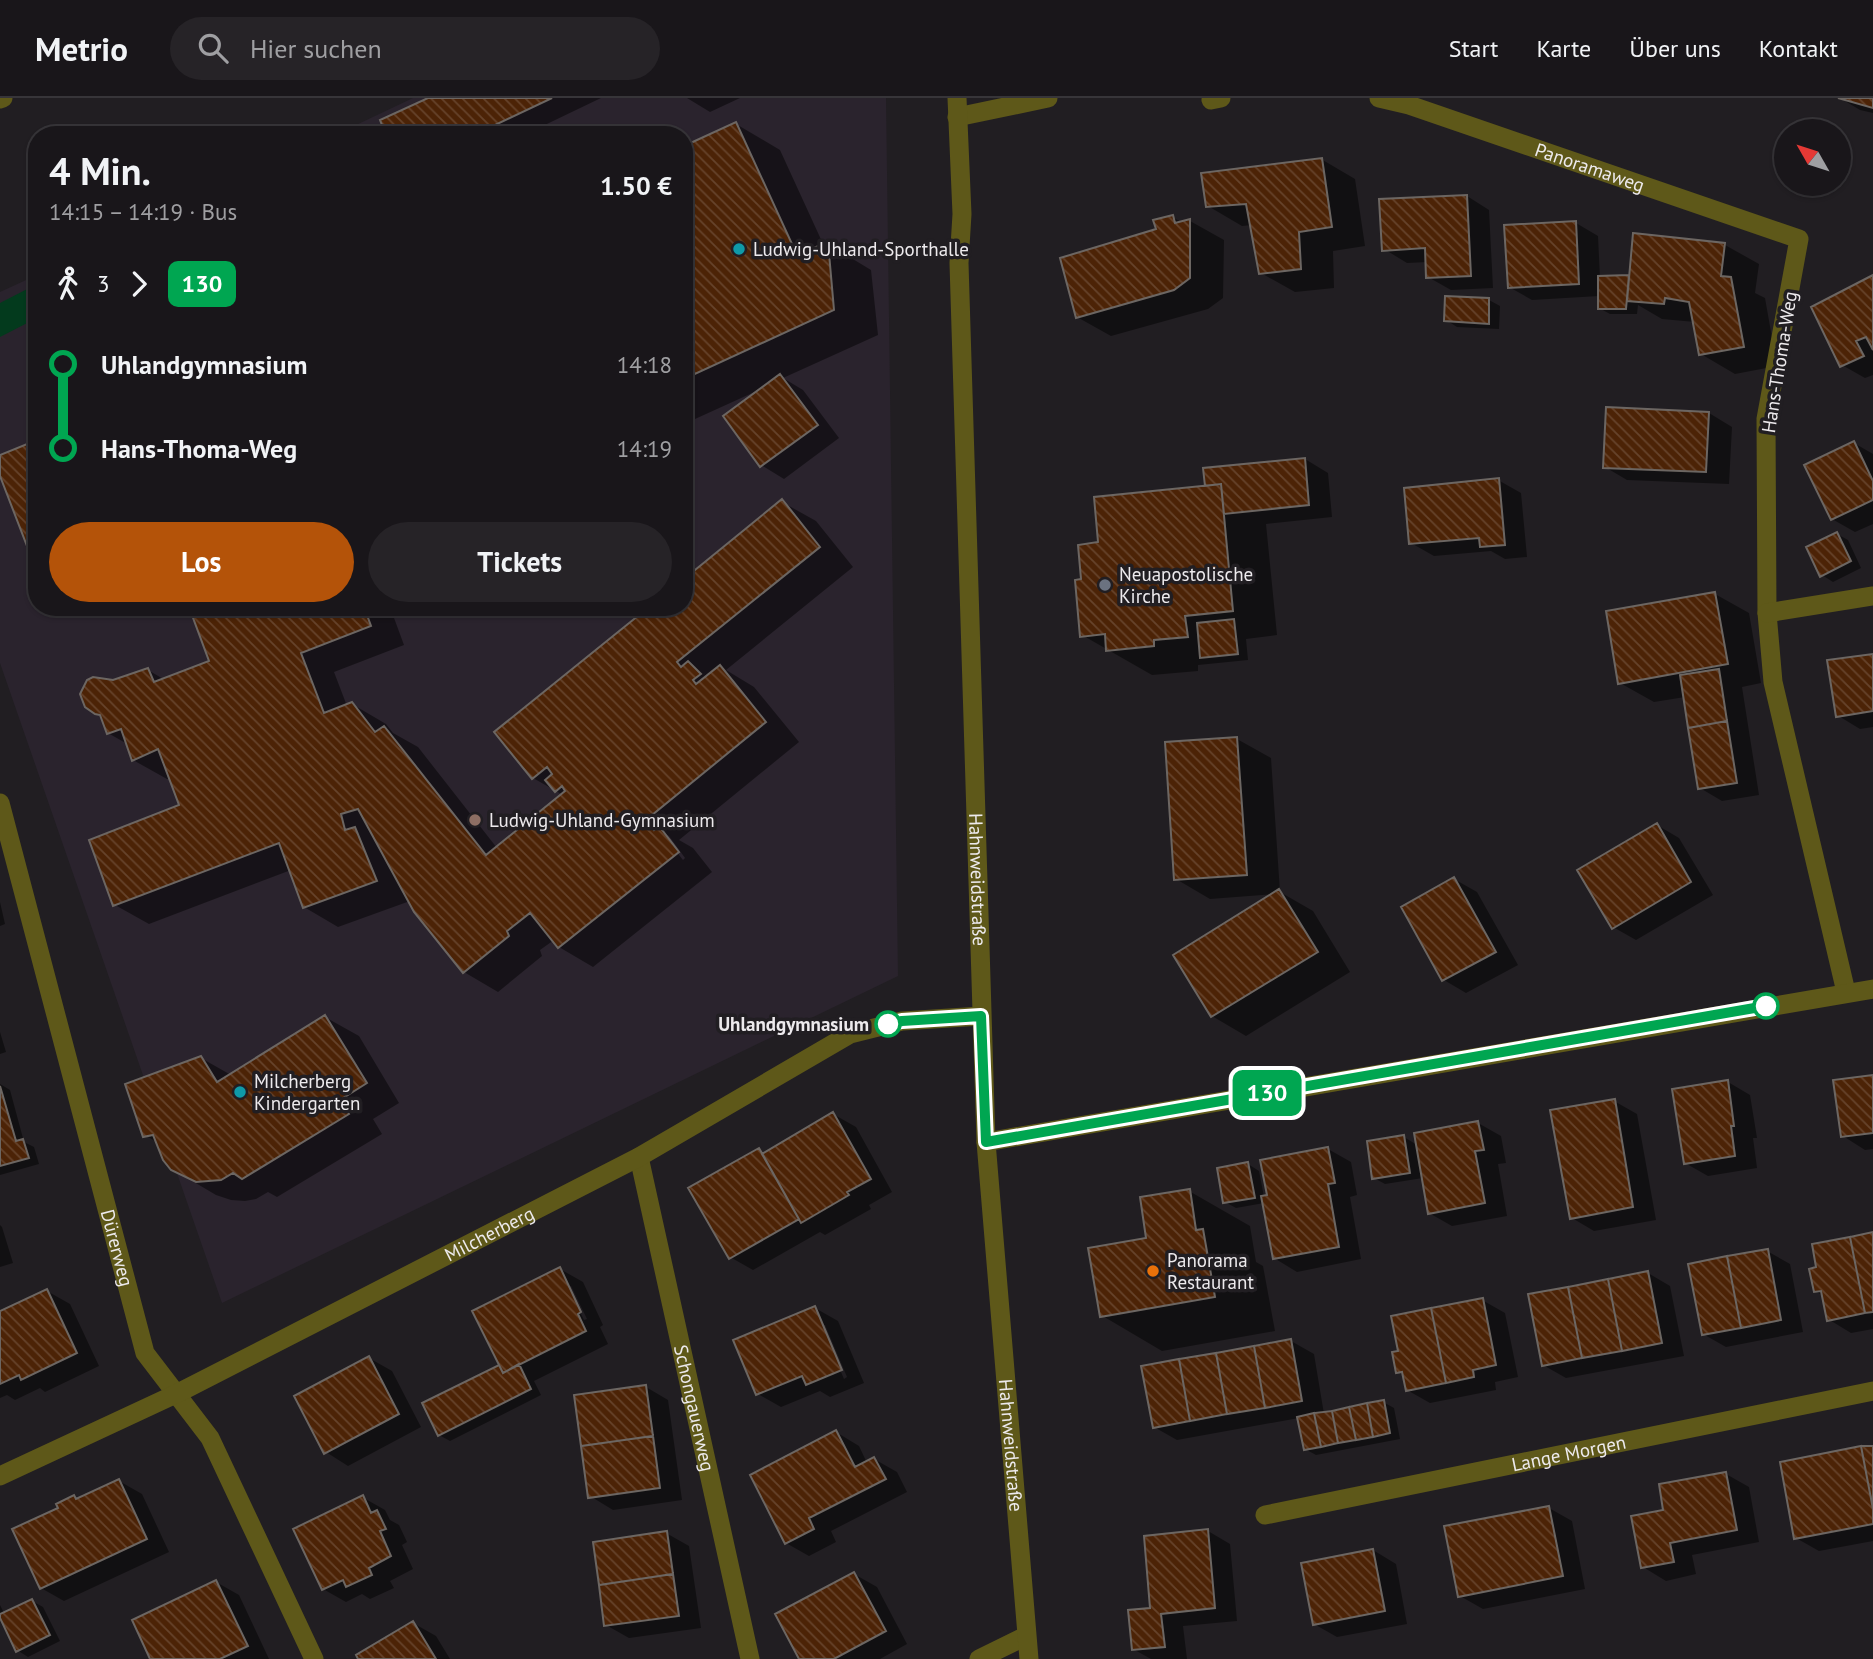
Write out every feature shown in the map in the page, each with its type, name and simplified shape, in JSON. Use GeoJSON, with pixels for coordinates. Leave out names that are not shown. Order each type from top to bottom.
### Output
{"type":"FeatureCollection","features":[{"type":"Feature","properties":{"kind":"street"},"geometry":{"type":"LineString","coordinates":[[957,108],[1048,98]]}},
{"type":"Feature","properties":{"kind":"street","name":"Panoramaweg"},"geometry":{"type":"LineString","coordinates":[[1379,98],[1409,105],[1799,239]]}},
{"type":"Feature","properties":{"kind":"street","name":"Hahnweidstraße"},"geometry":{"type":"LineString","coordinates":[[957,108],[961,214],[959,263],[986,1142],[1028,1659]]}},
{"type":"Feature","properties":{"kind":"street","name":"Hans-Thoma-Weg"},"geometry":{"type":"LineString","coordinates":[[1799,239],[1766,419],[1766,613],[1773,682],[1846,992]]}},
{"type":"Feature","properties":{"kind":"street"},"geometry":{"type":"LineString","coordinates":[[1766,613],[1873,596]]}},
{"type":"Feature","properties":{"kind":"street","name":"Dürerweg"},"geometry":{"type":"LineString","coordinates":[[0,803],[145,1353],[211,1438],[314,1659]]}},
{"type":"Feature","properties":{"kind":"street"},"geometry":{"type":"LineString","coordinates":[[986,1142],[1873,989]]}},
{"type":"Feature","properties":{"kind":"street","name":"Milcherberg"},"geometry":{"type":"LineString","coordinates":[[0,1476],[178,1393],[639,1157],[850,1034],[902,1021],[981,1016]]}},
{"type":"Feature","properties":{"kind":"street","name":"Schongauerweg"},"geometry":{"type":"LineString","coordinates":[[639,1157],[750,1659]]}},
{"type":"Feature","properties":{"kind":"street","name":"Lange Morgen"},"geometry":{"type":"LineString","coordinates":[[1265,1515],[1873,1391]]}},
{"type":"Feature","properties":{"kind":"street"},"geometry":{"type":"LineString","coordinates":[[979,1659],[1026,1636]]}},
{"type":"Feature","properties":{"kind":"shaded area","name":"Ludwig-Uhland-Gymnasium"},"geometry":{"type":"Polygon","coordinates":[[[413,98],[886,98],[898,976],[222,1303],[0,663],[0,292],[28,279],[28,616],[693,616],[693,126],[354,126],[413,98]]]}},
{"type":"Feature","properties":{"kind":"green space"},"geometry":{"type":"Polygon","coordinates":[[[28,289],[28,323],[0,337],[0,303],[28,289]]]}},
{"type":"Feature","properties":{"kind":"building"},"geometry":{"type":"Polygon","coordinates":[[[428,98],[552,98],[493,126],[382,126],[380,120],[428,98]]]}},
{"type":"Feature","properties":{"kind":"building"},"geometry":{"type":"Polygon","coordinates":[[[1838,98],[1873,98],[1873,108],[1838,98]]]}},
{"type":"Feature","properties":{"kind":"building","name":"Ludwig-Uhland-Sporthalle"},"geometry":{"type":"Polygon","coordinates":[[[736,122],[797,255],[828,242],[834,310],[693,375],[693,142],[736,122]]]}},
{"type":"Feature","properties":{"kind":"building"},"geometry":{"type":"Polygon","coordinates":[[[1322,158],[1332,227],[1299,232],[1301,269],[1259,274],[1246,204],[1206,207],[1201,173],[1322,158]]]}},
{"type":"Feature","properties":{"kind":"building"},"geometry":{"type":"Polygon","coordinates":[[[1467,195],[1471,276],[1426,278],[1425,248],[1382,251],[1379,199],[1467,195]]]}},
{"type":"Feature","properties":{"kind":"building"},"geometry":{"type":"Polygon","coordinates":[[[1173,215],[1175,223],[1190,219],[1190,278],[1174,290],[1076,318],[1060,258],[1156,229],[1153,220],[1173,215]]]}},
{"type":"Feature","properties":{"kind":"building"},"geometry":{"type":"Polygon","coordinates":[[[1576,221],[1579,284],[1508,288],[1504,225],[1576,221]]]}},
{"type":"Feature","properties":{"kind":"building"},"geometry":{"type":"Polygon","coordinates":[[[1633,233],[1725,243],[1721,276],[1731,277],[1744,347],[1699,355],[1689,302],[1665,298],[1664,304],[1627,301],[1633,233]]]}},
{"type":"Feature","properties":{"kind":"building"},"geometry":{"type":"Polygon","coordinates":[[[1629,275],[1626,309],[1598,309],[1598,276],[1629,275]]]}},
{"type":"Feature","properties":{"kind":"building"},"geometry":{"type":"Polygon","coordinates":[[[1873,275],[1873,350],[1866,337],[1856,341],[1864,356],[1840,367],[1811,307],[1873,275]]]}},
{"type":"Feature","properties":{"kind":"building"},"geometry":{"type":"Polygon","coordinates":[[[1445,296],[1489,298],[1489,324],[1444,321],[1445,296]]]}},
{"type":"Feature","properties":{"kind":"building"},"geometry":{"type":"Polygon","coordinates":[[[780,374],[818,425],[760,467],[723,416],[780,374]]]}},
{"type":"Feature","properties":{"kind":"building"},"geometry":{"type":"Polygon","coordinates":[[[1606,407],[1709,412],[1706,472],[1603,468],[1606,407]]]}},
{"type":"Feature","properties":{"kind":"building"},"geometry":{"type":"Polygon","coordinates":[[[1854,441],[1873,481],[1873,500],[1831,520],[1804,465],[1854,441]]]}},
{"type":"Feature","properties":{"kind":"building"},"geometry":{"type":"Polygon","coordinates":[[[28,444],[28,549],[0,476],[0,455],[28,444]]]}},
{"type":"Feature","properties":{"kind":"building"},"geometry":{"type":"Polygon","coordinates":[[[1305,458],[1309,505],[1224,514],[1221,484],[1205,486],[1203,468],[1305,458]]]}},
{"type":"Feature","properties":{"kind":"building"},"geometry":{"type":"Polygon","coordinates":[[[1499,478],[1505,545],[1480,547],[1479,538],[1409,544],[1404,488],[1499,478]]]}},
{"type":"Feature","properties":{"kind":"building"},"geometry":{"type":"Polygon","coordinates":[[[1221,484],[1233,611],[1185,616],[1188,637],[1154,640],[1154,646],[1106,651],[1105,634],[1080,637],[1075,580],[1081,579],[1078,545],[1098,542],[1094,497],[1221,484]]]}},
{"type":"Feature","properties":{"kind":"building"},"geometry":{"type":"Polygon","coordinates":[[[782,499],[820,547],[677,662],[681,667],[688,661],[701,674],[693,680],[696,684],[720,665],[766,722],[646,820],[654,830],[659,826],[679,852],[558,948],[530,913],[507,931],[509,936],[463,973],[414,912],[358,809],[341,814],[345,830],[355,827],[377,881],[303,908],[279,843],[113,906],[89,840],[179,805],[158,749],[132,761],[121,729],[107,734],[100,715],[85,707],[80,694],[87,680],[93,677],[113,680],[148,668],[154,682],[209,661],[192,616],[367,616],[371,626],[301,653],[324,713],[352,702],[375,732],[384,726],[486,855],[565,791],[562,786],[555,792],[545,780],[552,774],[547,767],[532,779],[494,732],[638,616],[693,616],[693,572],[782,499]]]}},
{"type":"Feature","properties":{"kind":"building"},"geometry":{"type":"Polygon","coordinates":[[[1837,532],[1851,561],[1820,577],[1806,547],[1837,532]]]}},
{"type":"Feature","properties":{"kind":"building"},"geometry":{"type":"Polygon","coordinates":[[[1715,592],[1728,664],[1618,684],[1606,611],[1715,592]]]}},
{"type":"Feature","properties":{"kind":"building"},"geometry":{"type":"Polygon","coordinates":[[[1234,619],[1238,654],[1200,658],[1197,623],[1234,619]]]}},
{"type":"Feature","properties":{"kind":"building"},"geometry":{"type":"Polygon","coordinates":[[[1873,654],[1873,711],[1836,717],[1827,660],[1873,654]]]}},
{"type":"Feature","properties":{"kind":"building"},"geometry":{"type":"Polygon","coordinates":[[[1719,669],[1727,721],[1688,728],[1680,675],[1719,669]]]}},
{"type":"Feature","properties":{"kind":"building"},"geometry":{"type":"Polygon","coordinates":[[[1727,721],[1737,783],[1698,789],[1688,728],[1727,721]]]}},
{"type":"Feature","properties":{"kind":"building"},"geometry":{"type":"Polygon","coordinates":[[[1237,737],[1247,875],[1174,880],[1165,742],[1237,737]]]}},
{"type":"Feature","properties":{"kind":"building"},"geometry":{"type":"Polygon","coordinates":[[[1657,823],[1691,882],[1612,929],[1577,870],[1657,823]]]}},
{"type":"Feature","properties":{"kind":"building"},"geometry":{"type":"Polygon","coordinates":[[[1454,877],[1496,952],[1442,981],[1401,907],[1454,877]]]}},
{"type":"Feature","properties":{"kind":"building"},"geometry":{"type":"Polygon","coordinates":[[[1279,889],[1318,952],[1211,1017],[1173,955],[1279,889]]]}},
{"type":"Feature","properties":{"kind":"building","name":"Milcherberg Kindergarten"},"geometry":{"type":"Polygon","coordinates":[[[325,1015],[367,1083],[340,1100],[349,1114],[242,1179],[233,1173],[221,1180],[196,1182],[171,1170],[163,1160],[153,1135],[143,1137],[125,1084],[201,1056],[217,1082],[325,1015]]]}},
{"type":"Feature","properties":{"kind":"building"},"geometry":{"type":"Polygon","coordinates":[[[1873,1075],[1873,1133],[1841,1137],[1833,1080],[1873,1075]]]}},
{"type":"Feature","properties":{"kind":"building"},"geometry":{"type":"Polygon","coordinates":[[[1728,1080],[1735,1156],[1684,1164],[1672,1089],[1728,1080]]]}},
{"type":"Feature","properties":{"kind":"building"},"geometry":{"type":"Polygon","coordinates":[[[0,1086],[16,1141],[23,1139],[29,1158],[0,1166],[0,1086]]]}},
{"type":"Feature","properties":{"kind":"building"},"geometry":{"type":"Polygon","coordinates":[[[1615,1099],[1633,1207],[1570,1219],[1550,1110],[1615,1099]]]}},
{"type":"Feature","properties":{"kind":"building"},"geometry":{"type":"Polygon","coordinates":[[[833,1112],[871,1179],[801,1223],[762,1154],[833,1112]]]}},
{"type":"Feature","properties":{"kind":"building"},"geometry":{"type":"Polygon","coordinates":[[[1478,1121],[1484,1150],[1475,1151],[1485,1203],[1428,1214],[1414,1133],[1478,1121]]]}},
{"type":"Feature","properties":{"kind":"building"},"geometry":{"type":"Polygon","coordinates":[[[1404,1135],[1410,1173],[1372,1179],[1367,1141],[1404,1135]]]}},
{"type":"Feature","properties":{"kind":"building"},"geometry":{"type":"Polygon","coordinates":[[[1328,1147],[1335,1183],[1328,1184],[1339,1247],[1273,1259],[1261,1196],[1267,1195],[1260,1160],[1328,1147]]]}},
{"type":"Feature","properties":{"kind":"building"},"geometry":{"type":"Polygon","coordinates":[[[759,1148],[799,1219],[729,1259],[688,1188],[759,1148]]]}},
{"type":"Feature","properties":{"kind":"building"},"geometry":{"type":"Polygon","coordinates":[[[1248,1162],[1255,1198],[1223,1203],[1217,1168],[1248,1162]]]}},
{"type":"Feature","properties":{"kind":"building"},"geometry":{"type":"Polygon","coordinates":[[[1190,1189],[1196,1230],[1203,1229],[1215,1297],[1100,1317],[1088,1248],[1146,1238],[1140,1197],[1190,1189]]]}},
{"type":"Feature","properties":{"kind":"building"},"geometry":{"type":"Polygon","coordinates":[[[1873,1232],[1873,1312],[1865,1313],[1850,1237],[1873,1232]]]}},
{"type":"Feature","properties":{"kind":"building"},"geometry":{"type":"Polygon","coordinates":[[[1850,1237],[1865,1313],[1827,1321],[1821,1291],[1814,1292],[1809,1269],[1816,1267],[1812,1244],[1850,1237]]]}},
{"type":"Feature","properties":{"kind":"building"},"geometry":{"type":"Polygon","coordinates":[[[1768,1249],[1781,1320],[1741,1328],[1727,1256],[1768,1249]]]}},
{"type":"Feature","properties":{"kind":"building"},"geometry":{"type":"Polygon","coordinates":[[[1727,1256],[1741,1328],[1702,1335],[1688,1264],[1727,1256]]]}},
{"type":"Feature","properties":{"kind":"building"},"geometry":{"type":"Polygon","coordinates":[[[560,1267],[581,1312],[578,1314],[586,1331],[503,1373],[472,1311],[560,1267]]]}},
{"type":"Feature","properties":{"kind":"building"},"geometry":{"type":"Polygon","coordinates":[[[1648,1271],[1662,1343],[1622,1351],[1608,1279],[1648,1271]]]}},
{"type":"Feature","properties":{"kind":"building"},"geometry":{"type":"Polygon","coordinates":[[[1608,1279],[1622,1351],[1582,1358],[1568,1287],[1608,1279]]]}},
{"type":"Feature","properties":{"kind":"building"},"geometry":{"type":"Polygon","coordinates":[[[1568,1287],[1582,1358],[1542,1366],[1528,1294],[1568,1287]]]}},
{"type":"Feature","properties":{"kind":"building"},"geometry":{"type":"Polygon","coordinates":[[[47,1289],[77,1353],[21,1380],[19,1375],[0,1384],[0,1311],[47,1289]]]}},
{"type":"Feature","properties":{"kind":"building"},"geometry":{"type":"Polygon","coordinates":[[[1483,1298],[1496,1365],[1473,1370],[1474,1377],[1446,1383],[1431,1308],[1483,1298]]]}},
{"type":"Feature","properties":{"kind":"building"},"geometry":{"type":"Polygon","coordinates":[[[815,1306],[842,1370],[806,1385],[802,1376],[756,1395],[733,1340],[815,1306]]]}},
{"type":"Feature","properties":{"kind":"building"},"geometry":{"type":"Polygon","coordinates":[[[1431,1308],[1446,1383],[1406,1391],[1402,1372],[1396,1373],[1392,1352],[1398,1351],[1391,1316],[1431,1308]]]}},
{"type":"Feature","properties":{"kind":"building"},"geometry":{"type":"Polygon","coordinates":[[[1291,1339],[1302,1401],[1265,1408],[1254,1346],[1291,1339]]]}},
{"type":"Feature","properties":{"kind":"building"},"geometry":{"type":"Polygon","coordinates":[[[1254,1346],[1265,1408],[1227,1414],[1216,1353],[1254,1346]]]}},
{"type":"Feature","properties":{"kind":"building"},"geometry":{"type":"Polygon","coordinates":[[[1216,1353],[1227,1414],[1190,1421],[1179,1359],[1216,1353]]]}},
{"type":"Feature","properties":{"kind":"building"},"geometry":{"type":"Polygon","coordinates":[[[369,1356],[399,1414],[324,1454],[294,1396],[369,1356]]]}},
{"type":"Feature","properties":{"kind":"building"},"geometry":{"type":"Polygon","coordinates":[[[1179,1359],[1190,1421],[1153,1428],[1141,1366],[1179,1359]]]}},
{"type":"Feature","properties":{"kind":"building"},"geometry":{"type":"Polygon","coordinates":[[[519,1364],[531,1389],[438,1436],[422,1403],[499,1365],[503,1373],[519,1364]]]}},
{"type":"Feature","properties":{"kind":"building"},"geometry":{"type":"Polygon","coordinates":[[[646,1385],[653,1436],[581,1446],[574,1395],[646,1385]]]}},
{"type":"Feature","properties":{"kind":"building"},"geometry":{"type":"Polygon","coordinates":[[[1384,1400],[1390,1433],[1373,1437],[1367,1403],[1384,1400]]]}},
{"type":"Feature","properties":{"kind":"building"},"geometry":{"type":"Polygon","coordinates":[[[1367,1403],[1373,1437],[1356,1440],[1349,1407],[1367,1403]]]}},
{"type":"Feature","properties":{"kind":"building"},"geometry":{"type":"Polygon","coordinates":[[[1349,1407],[1356,1440],[1338,1443],[1332,1411],[1349,1407]]]}},
{"type":"Feature","properties":{"kind":"building"},"geometry":{"type":"Polygon","coordinates":[[[1332,1411],[1338,1443],[1321,1447],[1314,1413],[1332,1411]]]}},
{"type":"Feature","properties":{"kind":"building"},"geometry":{"type":"Polygon","coordinates":[[[1314,1413],[1321,1447],[1304,1450],[1297,1417],[1314,1413]]]}},
{"type":"Feature","properties":{"kind":"building"},"geometry":{"type":"Polygon","coordinates":[[[836,1430],[855,1467],[874,1457],[886,1479],[809,1518],[814,1529],[785,1544],[750,1475],[836,1430]]]}},
{"type":"Feature","properties":{"kind":"building"},"geometry":{"type":"Polygon","coordinates":[[[653,1436],[660,1488],[588,1498],[581,1446],[653,1436]]]}},
{"type":"Feature","properties":{"kind":"building"},"geometry":{"type":"Polygon","coordinates":[[[1861,1446],[1873,1509],[1873,1524],[1794,1539],[1780,1462],[1861,1446]]]}},
{"type":"Feature","properties":{"kind":"building"},"geometry":{"type":"Polygon","coordinates":[[[1861,1446],[1873,1446],[1873,1509],[1861,1446]]]}},
{"type":"Feature","properties":{"kind":"building"},"geometry":{"type":"Polygon","coordinates":[[[1726,1472],[1737,1530],[1670,1543],[1674,1562],[1641,1568],[1631,1516],[1663,1510],[1659,1484],[1726,1472]]]}},
{"type":"Feature","properties":{"kind":"building"},"geometry":{"type":"Polygon","coordinates":[[[119,1479],[147,1539],[40,1589],[12,1529],[58,1508],[56,1504],[74,1495],[76,1499],[119,1479]]]}},
{"type":"Feature","properties":{"kind":"building"},"geometry":{"type":"Polygon","coordinates":[[[363,1495],[371,1513],[377,1510],[386,1529],[380,1531],[391,1556],[369,1568],[372,1575],[346,1587],[343,1580],[322,1590],[293,1529],[363,1495]]]}},
{"type":"Feature","properties":{"kind":"building"},"geometry":{"type":"Polygon","coordinates":[[[1549,1506],[1563,1576],[1458,1597],[1444,1526],[1549,1506]]]}},
{"type":"Feature","properties":{"kind":"building"},"geometry":{"type":"Polygon","coordinates":[[[1208,1529],[1215,1608],[1161,1614],[1165,1647],[1132,1650],[1128,1610],[1150,1608],[1144,1536],[1208,1529]]]}},
{"type":"Feature","properties":{"kind":"building"},"geometry":{"type":"Polygon","coordinates":[[[667,1531],[673,1574],[599,1585],[593,1542],[667,1531]]]}},
{"type":"Feature","properties":{"kind":"building"},"geometry":{"type":"Polygon","coordinates":[[[1373,1549],[1385,1611],[1313,1625],[1301,1563],[1373,1549]]]}},
{"type":"Feature","properties":{"kind":"building"},"geometry":{"type":"Polygon","coordinates":[[[854,1572],[886,1631],[834,1659],[799,1659],[775,1614],[854,1572]]]}},
{"type":"Feature","properties":{"kind":"building"},"geometry":{"type":"Polygon","coordinates":[[[673,1574],[679,1616],[604,1626],[599,1585],[673,1574]]]}},
{"type":"Feature","properties":{"kind":"building"},"geometry":{"type":"Polygon","coordinates":[[[216,1580],[248,1646],[220,1659],[150,1659],[132,1620],[216,1580]]]}},
{"type":"Feature","properties":{"kind":"building"},"geometry":{"type":"Polygon","coordinates":[[[32,1599],[50,1635],[16,1652],[0,1614],[32,1599]]]}},
{"type":"Feature","properties":{"kind":"building"},"geometry":{"type":"Polygon","coordinates":[[[413,1621],[436,1659],[358,1659],[356,1655],[413,1621]]]}},
{"type":"Feature","properties":{"kind":"bus line","name":"130"},"geometry":{"type":"LineString","coordinates":[[888,1024],[981,1016],[986,1142],[1766,1006]]}},
{"type":"Feature","properties":{"kind":"place","name":"Ludwig-Uhland-Sporthalle"},"geometry":{"type":"Point","coordinates":[739,249]}},
{"type":"Feature","properties":{"kind":"place","name":"Neuapostolische Kirche"},"geometry":{"type":"Point","coordinates":[1105,585]}},
{"type":"Feature","properties":{"kind":"place","name":"Ludwig-Uhland-Gymnasium"},"geometry":{"type":"Point","coordinates":[475,820]}},
{"type":"Feature","properties":{"kind":"place","name":"Uhlandgymnasium"},"geometry":{"type":"Point","coordinates":[888,1024]}},
{"type":"Feature","properties":{"kind":"place","name":"Milcherberg Kindergarten"},"geometry":{"type":"Point","coordinates":[240,1092]}},
{"type":"Feature","properties":{"kind":"place","name":"Panorama Restaurant"},"geometry":{"type":"Point","coordinates":[1153,1271]}}]}
